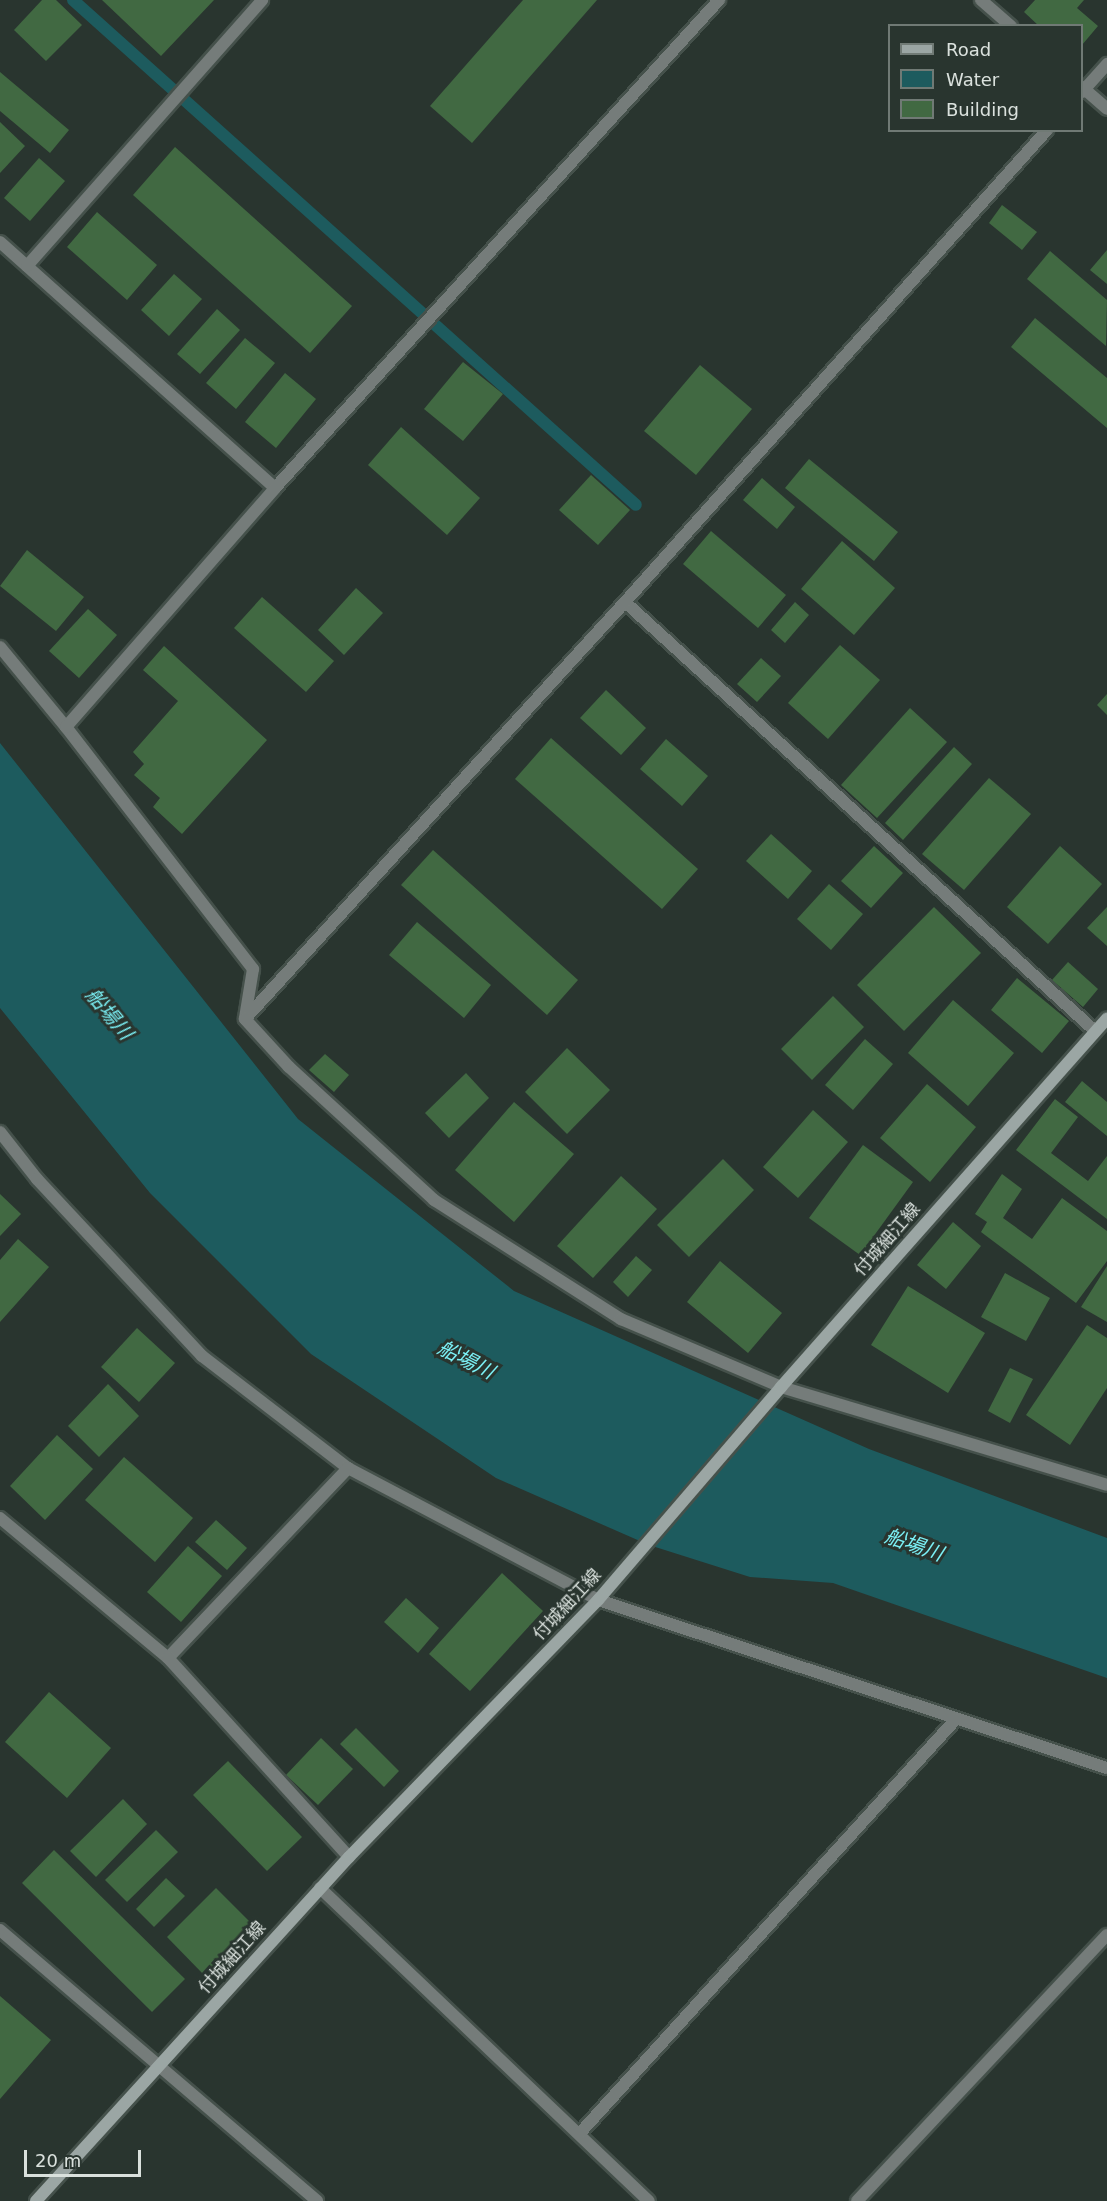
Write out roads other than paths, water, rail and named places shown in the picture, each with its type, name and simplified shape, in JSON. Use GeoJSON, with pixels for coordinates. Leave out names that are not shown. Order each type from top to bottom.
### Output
{"type":"FeatureCollection","features":[{"type":"Feature","properties":{"kind":"main road","name":"付城細江線"},"geometry":{"type":"LineString","coordinates":[[36,2201],[320,1888],[598,1600],[771,1398],[1107,1018]]}},
{"type":"Feature","properties":{"kind":"street"},"geometry":{"type":"LineString","coordinates":[[27,266],[262,0]]}},
{"type":"Feature","properties":{"kind":"street"},"geometry":{"type":"LineString","coordinates":[[66,727],[275,488],[719,0]]}},
{"type":"Feature","properties":{"kind":"street"},"geometry":{"type":"LineString","coordinates":[[981,0],[1009,24]]}},
{"type":"Feature","properties":{"kind":"street"},"geometry":{"type":"LineString","coordinates":[[1083,89],[1107,64]]}},
{"type":"Feature","properties":{"kind":"street"},"geometry":{"type":"LineString","coordinates":[[1083,91],[1107,109]]}},
{"type":"Feature","properties":{"kind":"street"},"geometry":{"type":"LineString","coordinates":[[245,1019],[625,602],[1045,132]]}},
{"type":"Feature","properties":{"kind":"street"},"geometry":{"type":"LineString","coordinates":[[0,242],[275,488]]}},
{"type":"Feature","properties":{"kind":"street"},"geometry":{"type":"LineString","coordinates":[[625,602],[1095,1031]]}},
{"type":"Feature","properties":{"kind":"street"},"geometry":{"type":"LineString","coordinates":[[0,647],[66,727],[253,969],[245,1019]]}},
{"type":"Feature","properties":{"kind":"street"},"geometry":{"type":"LineString","coordinates":[[245,1019],[289,1067],[434,1200],[621,1319],[781,1387],[1107,1485]]}},
{"type":"Feature","properties":{"kind":"street"},"geometry":{"type":"LineString","coordinates":[[0,1132],[37,1179],[202,1356],[348,1468],[598,1600],[1107,1768]]}},
{"type":"Feature","properties":{"kind":"street"},"geometry":{"type":"LineString","coordinates":[[168,1658],[348,1468]]}},
{"type":"Feature","properties":{"kind":"street"},"geometry":{"type":"LineString","coordinates":[[0,1518],[168,1658],[349,1857]]}},
{"type":"Feature","properties":{"kind":"street"},"geometry":{"type":"LineString","coordinates":[[580,2133],[956,1719]]}},
{"type":"Feature","properties":{"kind":"street"},"geometry":{"type":"LineString","coordinates":[[320,1888],[649,2201]]}},
{"type":"Feature","properties":{"kind":"street"},"geometry":{"type":"LineString","coordinates":[[0,1930],[317,2201]]}},
{"type":"Feature","properties":{"kind":"street"},"geometry":{"type":"LineString","coordinates":[[857,2201],[1107,1935]]}},
{"type":"Feature","properties":{"kind":"water","name":"船場川"},"geometry":{"type":"Polygon","coordinates":[[[0,743],[298,1119],[514,1291],[869,1449],[1107,1538],[1107,1678],[833,1583],[750,1577],[649,1545],[496,1478],[311,1354],[150,1193],[0,1008],[0,743]]]}},
{"type":"Feature","properties":{"kind":"waterway"},"geometry":{"type":"LineString","coordinates":[[73,0],[636,505]]}}]}
